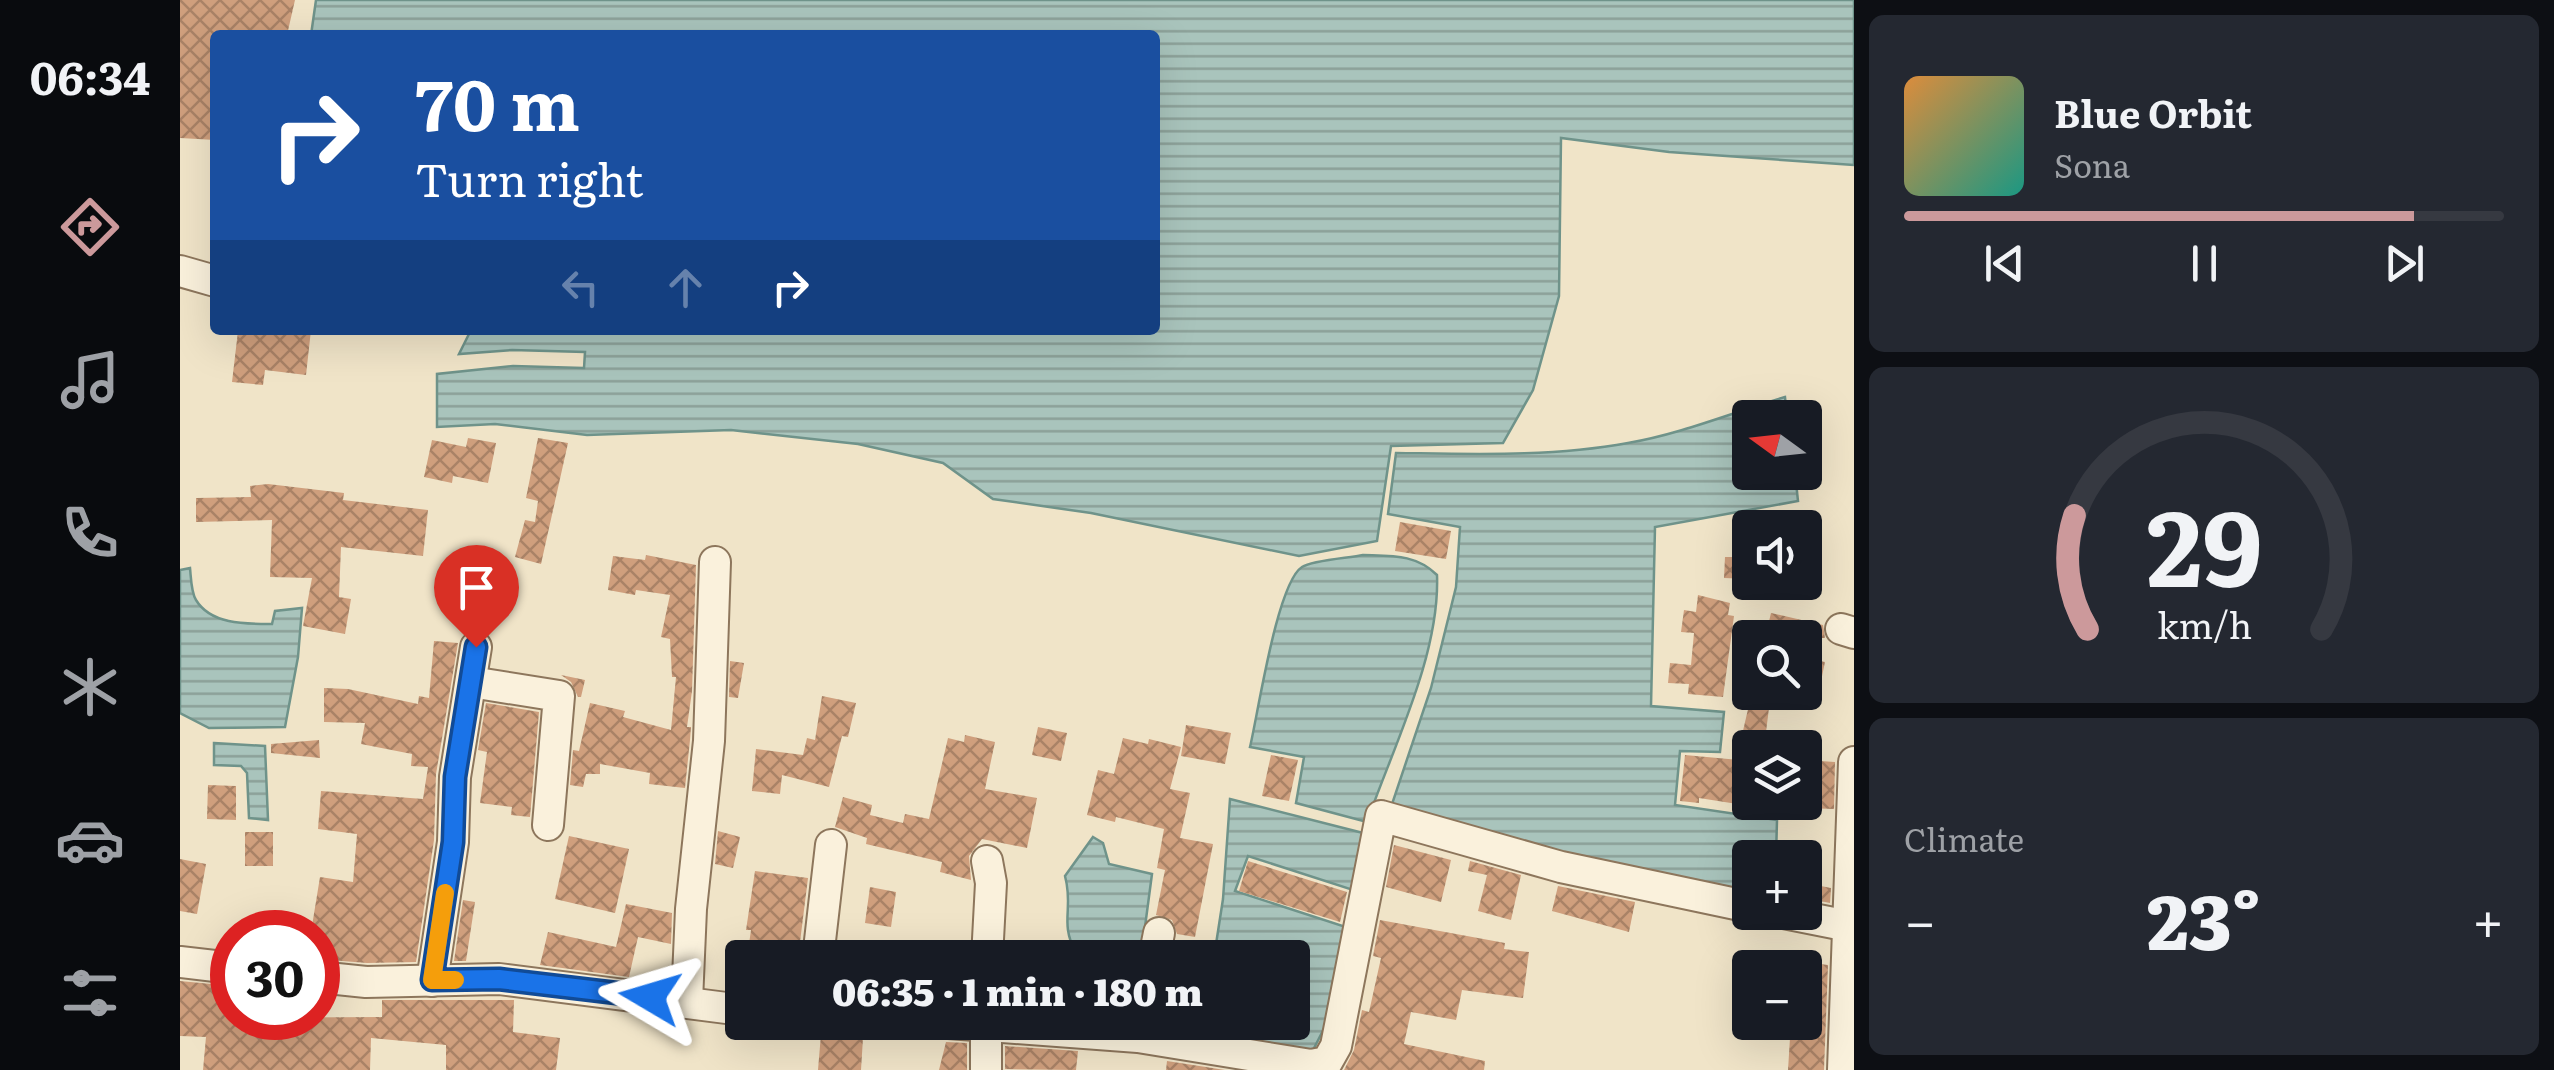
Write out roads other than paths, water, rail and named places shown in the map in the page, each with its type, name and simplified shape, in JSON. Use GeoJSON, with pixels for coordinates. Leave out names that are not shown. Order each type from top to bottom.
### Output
{"type":"FeatureCollection","features":[{"type":"Feature","properties":{"kind":"street"},"geometry":{"type":"LineString","coordinates":[[180,271],[210,280]]}},
{"type":"Feature","properties":{"kind":"street"},"geometry":{"type":"LineString","coordinates":[[687,1001],[691,908],[708,741],[716,562]]}},
{"type":"Feature","properties":{"kind":"street"},"geometry":{"type":"LineString","coordinates":[[432,980],[453,842],[455,777],[476,647]]}},
{"type":"Feature","properties":{"kind":"street"},"geometry":{"type":"LineString","coordinates":[[471,682],[559,696],[548,825]]}},
{"type":"Feature","properties":{"kind":"street"},"geometry":{"type":"LineString","coordinates":[[1843,1070],[1854,762]]}},
{"type":"Feature","properties":{"kind":"street"},"geometry":{"type":"LineString","coordinates":[[1188,1040],[1312,1066],[1327,1062],[1336,1046],[1381,816],[1561,867],[1732,903]]}},
{"type":"Feature","properties":{"kind":"street"},"geometry":{"type":"LineString","coordinates":[[820,940],[831,845]]}},
{"type":"Feature","properties":{"kind":"street"},"geometry":{"type":"LineString","coordinates":[[987,862],[991,883],[988,940]]}},
{"type":"Feature","properties":{"kind":"street"},"geometry":{"type":"LineString","coordinates":[[1822,921],[1851,927]]}},
{"type":"Feature","properties":{"kind":"street"},"geometry":{"type":"LineString","coordinates":[[180,962],[210,965]]}},
{"type":"Feature","properties":{"kind":"street"},"geometry":{"type":"LineString","coordinates":[[340,979],[499,979],[725,1007]]}},
{"type":"Feature","properties":{"kind":"street"},"geometry":{"type":"LineString","coordinates":[[986,1040],[986,1070]]}},
{"type":"Feature","properties":{"kind":"water"},"geometry":{"type":"Polygon","coordinates":[[[316,0],[1854,0],[1854,165],[1669,152],[1561,138],[1559,296],[1533,390],[1503,443],[1391,446],[1377,541],[1299,556],[1091,513],[993,499],[943,463],[858,444],[731,430],[587,435],[495,424],[437,427],[437,374],[513,366],[584,368],[585,352],[512,350],[459,354],[468,335],[1160,335],[1160,30],[312,30],[316,0]]]}},
{"type":"Feature","properties":{"kind":"water"},"geometry":{"type":"Polygon","coordinates":[[[1732,414],[1732,490],[1797,490],[1798,501],[1655,527],[1651,706],[1724,712],[1720,752],[1680,751],[1675,805],[1732,813],[1732,820],[1777,820],[1776,840],[1732,840],[1732,896],[1389,813],[1431,688],[1456,587],[1460,527],[1388,514],[1396,453],[1571,451],[1668,434],[1732,414]]]}},
{"type":"Feature","properties":{"kind":"water"},"geometry":{"type":"Polygon","coordinates":[[[1363,555],[1412,560],[1437,575],[1436,606],[1423,669],[1367,822],[1296,803],[1304,757],[1250,747],[1277,622],[1293,578],[1307,565],[1363,555]]]}},
{"type":"Feature","properties":{"kind":"water"},"geometry":{"type":"Polygon","coordinates":[[[190,568],[196,600],[220,619],[272,624],[275,611],[302,608],[285,727],[209,728],[180,713],[180,570],[190,568]]]}},
{"type":"Feature","properties":{"kind":"water"},"geometry":{"type":"Polygon","coordinates":[[[214,743],[265,746],[268,820],[249,818],[247,773],[241,766],[214,765],[214,743]]]}},
{"type":"Feature","properties":{"kind":"water"},"geometry":{"type":"Polygon","coordinates":[[[1230,799],[1367,834],[1356,891],[1248,856],[1235,891],[1349,928],[1332,1013],[1311,1054],[1242,1040],[1310,1040],[1310,940],[1217,940],[1230,799]]]}},
{"type":"Feature","properties":{"kind":"water"},"geometry":{"type":"Polygon","coordinates":[[[1093,837],[1103,843],[1109,864],[1152,874],[1143,940],[1070,940],[1065,876],[1093,837]]]}}]}
